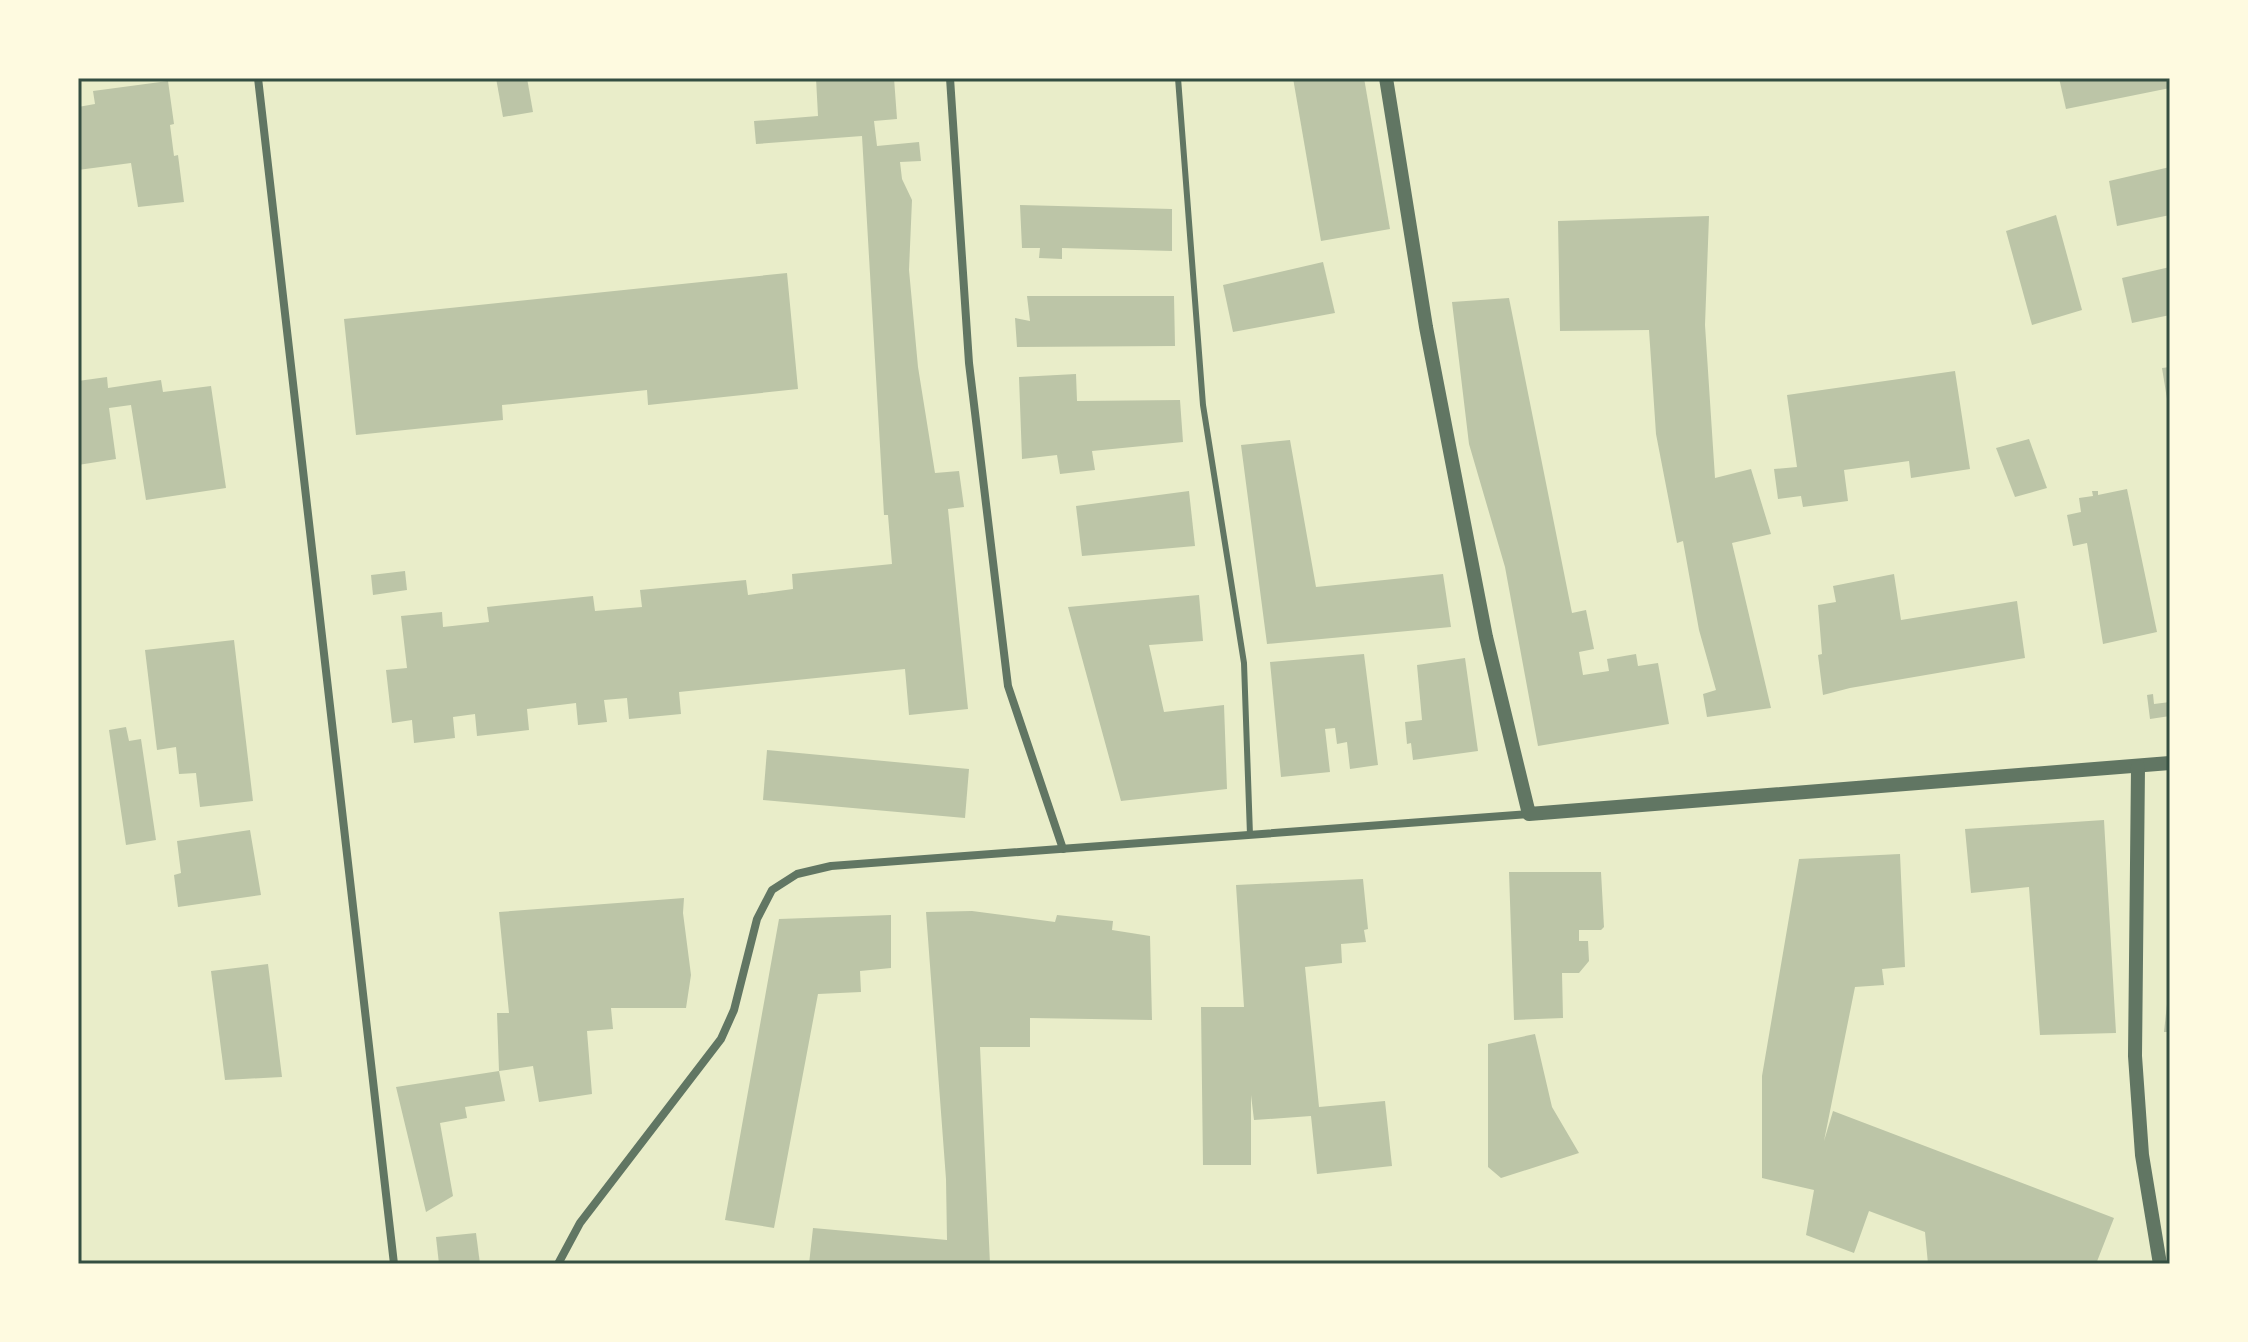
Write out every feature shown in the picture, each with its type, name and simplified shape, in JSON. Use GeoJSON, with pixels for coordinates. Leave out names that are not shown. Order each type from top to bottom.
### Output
{"type":"FeatureCollection","features":[{"type":"Feature","properties":{"kind":"street"},"geometry":{"type":"LineString","coordinates":[[258,78],[394,1264]]}},
{"type":"Feature","properties":{"kind":"street"},"geometry":{"type":"LineString","coordinates":[[950,78],[969,363],[1008,686],[1063,849]]}},
{"type":"Feature","properties":{"kind":"street"},"geometry":{"type":"LineString","coordinates":[[1386,78],[1426,327],[1486,637],[1529,814]]}},
{"type":"Feature","properties":{"kind":"street"},"geometry":{"type":"LineString","coordinates":[[558,1264],[580,1223],[721,1039],[734,1010],[757,919],[772,890],[797,874],[831,866],[2170,763]]}},
{"type":"Feature","properties":{"kind":"street"},"geometry":{"type":"LineString","coordinates":[[2138,767],[2135,1056],[2142,1155],[2160,1264]]}},
{"type":"Feature","properties":{"kind":"lane"},"geometry":{"type":"LineString","coordinates":[[1178,78],[1203,405],[1244,663],[1250,835]]}},
{"type":"Feature","properties":{"kind":"building"},"geometry":{"type":"Polygon","coordinates":[[[496,78],[527,78],[533,112],[503,117],[496,78]]]}},
{"type":"Feature","properties":{"kind":"building"},"geometry":{"type":"Polygon","coordinates":[[[816,78],[894,78],[897,119],[874,121],[877,146],[919,142],[921,161],[900,162],[902,179],[912,200],[909,270],[918,367],[935,473],[959,471],[964,507],[948,509],[968,709],[909,715],[905,669],[679,692],[681,714],[629,719],[627,698],[604,700],[607,722],[578,725],[576,703],[527,709],[529,730],[477,736],[475,714],[453,717],[455,738],[414,743],[412,720],[392,723],[386,670],[407,668],[401,616],[442,612],[443,627],[489,622],[487,607],[593,596],[595,611],[642,607],[640,590],[746,580],[748,595],[793,589],[792,574],[892,564],[888,515],[884,515],[862,136],[756,144],[754,121],[818,116],[816,78]]]}},
{"type":"Feature","properties":{"kind":"building"},"geometry":{"type":"Polygon","coordinates":[[[1293,78],[1364,78],[1390,229],[1321,241],[1293,78]]]}},
{"type":"Feature","properties":{"kind":"building"},"geometry":{"type":"Polygon","coordinates":[[[2059,78],[2170,78],[2170,88],[2066,109],[2059,78]]]}},
{"type":"Feature","properties":{"kind":"building"},"geometry":{"type":"Polygon","coordinates":[[[168,81],[174,124],[170,125],[174,156],[178,155],[184,202],[138,207],[131,163],[78,170],[78,107],[95,104],[93,91],[168,81]]]}},
{"type":"Feature","properties":{"kind":"building"},"geometry":{"type":"Polygon","coordinates":[[[2170,167],[2170,215],[2117,226],[2109,181],[2170,167]]]}},
{"type":"Feature","properties":{"kind":"building"},"geometry":{"type":"Polygon","coordinates":[[[1020,205],[1172,209],[1172,251],[1062,248],[1062,259],[1039,258],[1040,248],[1022,248],[1020,205]]]}},
{"type":"Feature","properties":{"kind":"building"},"geometry":{"type":"Polygon","coordinates":[[[2056,215],[2082,310],[2032,325],[2006,231],[2056,215]]]}},
{"type":"Feature","properties":{"kind":"building"},"geometry":{"type":"Polygon","coordinates":[[[1709,216],[1705,325],[1715,478],[1751,469],[1771,534],[1732,543],[1771,708],[1707,717],[1703,694],[1716,690],[1699,630],[1683,541],[1677,543],[1656,434],[1649,330],[1560,331],[1558,221],[1709,216]]]}},
{"type":"Feature","properties":{"kind":"building"},"geometry":{"type":"Polygon","coordinates":[[[1323,262],[1335,313],[1233,332],[1223,285],[1323,262]]]}},
{"type":"Feature","properties":{"kind":"building"},"geometry":{"type":"Polygon","coordinates":[[[2170,267],[2170,315],[2132,323],[2122,278],[2170,267]]]}},
{"type":"Feature","properties":{"kind":"building"},"geometry":{"type":"Polygon","coordinates":[[[787,273],[798,389],[648,405],[647,390],[502,405],[503,420],[356,435],[344,319],[787,273]]]}},
{"type":"Feature","properties":{"kind":"building"},"geometry":{"type":"Polygon","coordinates":[[[1027,296],[1174,296],[1175,346],[1017,347],[1015,318],[1030,321],[1027,296]]]}},
{"type":"Feature","properties":{"kind":"building"},"geometry":{"type":"Polygon","coordinates":[[[1509,298],[1572,613],[1586,610],[1594,649],[1579,652],[1583,675],[1609,671],[1607,659],[1636,654],[1638,666],[1658,663],[1669,724],[1538,746],[1505,567],[1469,444],[1452,302],[1509,298]]]}},
{"type":"Feature","properties":{"kind":"building"},"geometry":{"type":"Polygon","coordinates":[[[2170,367],[2170,405],[2168,405],[2162,368],[2170,367]]]}},
{"type":"Feature","properties":{"kind":"building"},"geometry":{"type":"Polygon","coordinates":[[[1955,371],[1970,469],[1911,478],[1909,461],[1844,470],[1848,501],[1803,507],[1801,496],[1778,499],[1774,469],[1797,467],[1787,395],[1955,371]]]}},
{"type":"Feature","properties":{"kind":"building"},"geometry":{"type":"Polygon","coordinates":[[[1076,374],[1077,401],[1180,400],[1183,442],[1092,451],[1095,470],[1060,474],[1057,455],[1022,459],[1019,377],[1076,374]]]}},
{"type":"Feature","properties":{"kind":"building"},"geometry":{"type":"Polygon","coordinates":[[[107,377],[108,388],[161,380],[163,392],[211,386],[226,488],[146,500],[131,405],[109,408],[116,459],[78,465],[78,381],[107,377]]]}},
{"type":"Feature","properties":{"kind":"building"},"geometry":{"type":"Polygon","coordinates":[[[2029,439],[2047,488],[2015,497],[1996,448],[2029,439]]]}},
{"type":"Feature","properties":{"kind":"building"},"geometry":{"type":"Polygon","coordinates":[[[1290,440],[1316,587],[1443,574],[1451,627],[1267,644],[1241,445],[1290,440]]]}},
{"type":"Feature","properties":{"kind":"building"},"geometry":{"type":"Polygon","coordinates":[[[2127,489],[2157,632],[2103,644],[2087,543],[2073,546],[2067,515],[2081,512],[2079,498],[2093,496],[2092,491],[2098,491],[2098,495],[2127,489]]]}},
{"type":"Feature","properties":{"kind":"building"},"geometry":{"type":"Polygon","coordinates":[[[1189,491],[1195,546],[1082,556],[1076,506],[1189,491]]]}},
{"type":"Feature","properties":{"kind":"building"},"geometry":{"type":"Polygon","coordinates":[[[405,571],[407,590],[373,595],[371,575],[405,571]]]}},
{"type":"Feature","properties":{"kind":"building"},"geometry":{"type":"Polygon","coordinates":[[[1894,574],[1901,620],[2017,601],[2025,658],[1823,695],[1818,655],[1822,654],[1818,605],[1836,602],[1833,586],[1894,574]]]}},
{"type":"Feature","properties":{"kind":"building"},"geometry":{"type":"Polygon","coordinates":[[[1199,595],[1203,641],[1149,645],[1164,712],[1224,705],[1227,789],[1121,801],[1068,607],[1199,595]]]}},
{"type":"Feature","properties":{"kind":"building"},"geometry":{"type":"Polygon","coordinates":[[[234,640],[253,801],[200,807],[196,773],[179,774],[176,747],[157,750],[145,650],[234,640]]]}},
{"type":"Feature","properties":{"kind":"building"},"geometry":{"type":"Polygon","coordinates":[[[1364,654],[1378,765],[1350,769],[1347,742],[1337,744],[1335,728],[1325,729],[1330,772],[1281,777],[1270,662],[1364,654]]]}},
{"type":"Feature","properties":{"kind":"building"},"geometry":{"type":"Polygon","coordinates":[[[1465,658],[1478,751],[1413,760],[1411,743],[1407,744],[1405,722],[1422,720],[1417,665],[1465,658]]]}},
{"type":"Feature","properties":{"kind":"building"},"geometry":{"type":"Polygon","coordinates":[[[2153,694],[2154,704],[2170,702],[2170,716],[2150,719],[2147,695],[2153,694]]]}},
{"type":"Feature","properties":{"kind":"building"},"geometry":{"type":"Polygon","coordinates":[[[126,727],[129,741],[141,739],[156,840],[126,845],[109,730],[126,727]]]}},
{"type":"Feature","properties":{"kind":"building"},"geometry":{"type":"Polygon","coordinates":[[[767,750],[969,769],[965,818],[763,800],[767,750]]]}},
{"type":"Feature","properties":{"kind":"building"},"geometry":{"type":"Polygon","coordinates":[[[2104,820],[2116,1033],[2040,1035],[2029,887],[1971,893],[1965,829],[2104,820]]]}},
{"type":"Feature","properties":{"kind":"building"},"geometry":{"type":"Polygon","coordinates":[[[250,830],[261,895],[178,907],[174,875],[181,873],[177,841],[250,830]]]}},
{"type":"Feature","properties":{"kind":"building"},"geometry":{"type":"Polygon","coordinates":[[[1900,854],[1905,967],[1882,969],[1884,985],[1855,987],[1824,1141],[1833,1111],[2114,1218],[2096,1264],[1928,1264],[1925,1232],[1869,1211],[1854,1253],[1806,1235],[1814,1190],[1762,1178],[1762,1076],[1799,859],[1900,854]]]}},
{"type":"Feature","properties":{"kind":"building"},"geometry":{"type":"Polygon","coordinates":[[[1509,872],[1601,872],[1604,927],[1601,930],[1579,930],[1579,941],[1588,941],[1589,961],[1579,973],[1562,973],[1563,1018],[1514,1020],[1509,872]]]}},
{"type":"Feature","properties":{"kind":"building"},"geometry":{"type":"Polygon","coordinates":[[[1363,879],[1368,929],[1364,930],[1366,942],[1341,944],[1342,963],[1305,967],[1319,1107],[1385,1101],[1392,1166],[1317,1174],[1311,1116],[1254,1120],[1251,1095],[1251,1165],[1203,1165],[1201,1007],[1244,1007],[1236,885],[1363,879]]]}},
{"type":"Feature","properties":{"kind":"building"},"geometry":{"type":"Polygon","coordinates":[[[684,898],[691,975],[686,1008],[611,1008],[613,1029],[587,1031],[592,1094],[539,1102],[533,1066],[499,1071],[497,1013],[509,1013],[499,912],[684,898]]]}},
{"type":"Feature","properties":{"kind":"building"},"geometry":{"type":"Polygon","coordinates":[[[972,911],[1055,922],[1057,915],[1113,921],[1112,930],[1150,936],[1152,1020],[1030,1018],[1030,1047],[980,1047],[990,1264],[809,1264],[813,1228],[947,1240],[946,1179],[926,912],[972,911]]]}},
{"type":"Feature","properties":{"kind":"building"},"geometry":{"type":"Polygon","coordinates":[[[891,915],[891,968],[860,971],[861,992],[818,994],[774,1228],[725,1220],[779,919],[891,915]]]}},
{"type":"Feature","properties":{"kind":"building"},"geometry":{"type":"Polygon","coordinates":[[[268,964],[282,1077],[225,1080],[211,971],[268,964]]]}},
{"type":"Feature","properties":{"kind":"building"},"geometry":{"type":"Polygon","coordinates":[[[2168,995],[2170,1032],[2164,1032],[2168,995]]]}},
{"type":"Feature","properties":{"kind":"building"},"geometry":{"type":"Polygon","coordinates":[[[1535,1034],[1552,1107],[1579,1153],[1501,1178],[1488,1167],[1488,1044],[1535,1034]]]}},
{"type":"Feature","properties":{"kind":"building"},"geometry":{"type":"Polygon","coordinates":[[[499,1071],[505,1101],[465,1107],[467,1118],[440,1123],[453,1196],[426,1212],[396,1087],[499,1071]]]}},
{"type":"Feature","properties":{"kind":"building"},"geometry":{"type":"Polygon","coordinates":[[[476,1233],[480,1264],[439,1264],[436,1237],[476,1233]]]}}]}
